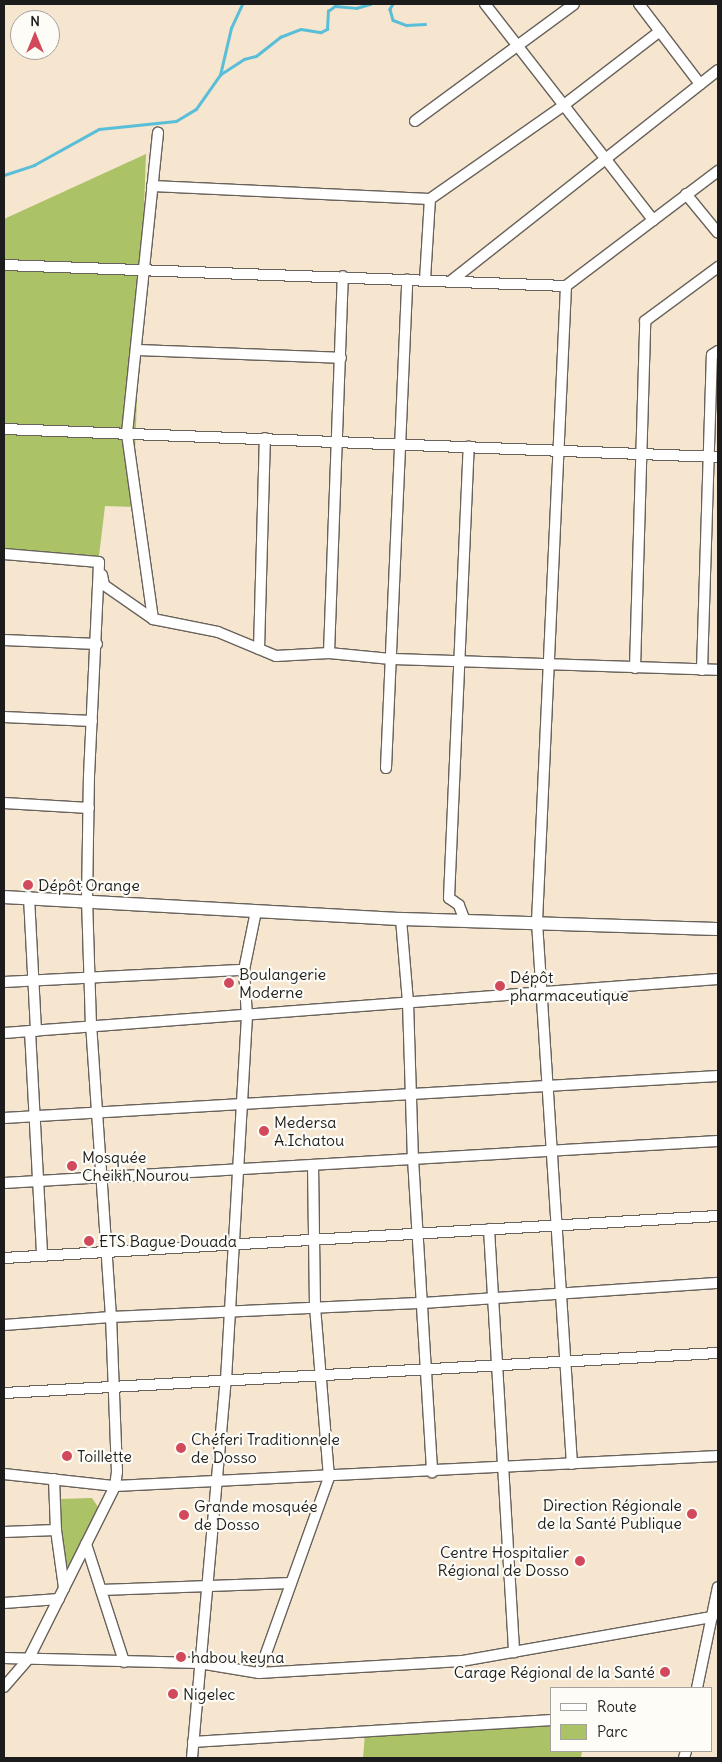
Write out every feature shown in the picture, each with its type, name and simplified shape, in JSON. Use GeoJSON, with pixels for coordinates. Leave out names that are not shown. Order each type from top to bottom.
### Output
{"type":"FeatureCollection","features":[{"type":"Feature","properties":{"kind":"main road"},"geometry":{"type":"LineString","coordinates":[[4,897],[401,919],[718,929]]}},
{"type":"Feature","properties":{"kind":"street"},"geometry":{"type":"LineString","coordinates":[[485,4],[653,220]]}},
{"type":"Feature","properties":{"kind":"street"},"geometry":{"type":"LineString","coordinates":[[415,121],[574,4]]}},
{"type":"Feature","properties":{"kind":"street"},"geometry":{"type":"LineString","coordinates":[[639,4],[700,84]]}},
{"type":"Feature","properties":{"kind":"street"},"geometry":{"type":"LineString","coordinates":[[152,186],[430,199],[564,105],[660,31]]}},
{"type":"Feature","properties":{"kind":"street"},"geometry":{"type":"LineString","coordinates":[[450,281],[718,70]]}},
{"type":"Feature","properties":{"kind":"street"},"geometry":{"type":"LineString","coordinates":[[154,618],[127,433],[146,268],[158,133]]}},
{"type":"Feature","properties":{"kind":"street"},"geometry":{"type":"LineString","coordinates":[[4,266],[146,268],[566,286],[718,171]]}},
{"type":"Feature","properties":{"kind":"street"},"geometry":{"type":"LineString","coordinates":[[686,194],[718,233]]}},
{"type":"Feature","properties":{"kind":"street"},"geometry":{"type":"LineString","coordinates":[[426,280],[430,199]]}},
{"type":"Feature","properties":{"kind":"street"},"geometry":{"type":"LineString","coordinates":[[635,668],[645,321],[718,267]]}},
{"type":"Feature","properties":{"kind":"street"},"geometry":{"type":"LineString","coordinates":[[329,653],[343,276]]}},
{"type":"Feature","properties":{"kind":"street"},"geometry":{"type":"LineString","coordinates":[[386,768],[407,279]]}},
{"type":"Feature","properties":{"kind":"street"},"geometry":{"type":"LineString","coordinates":[[566,286],[537,922],[572,1464]]}},
{"type":"Feature","properties":{"kind":"street"},"geometry":{"type":"LineString","coordinates":[[136,350],[341,358]]}},
{"type":"Feature","properties":{"kind":"street"},"geometry":{"type":"LineString","coordinates":[[702,670],[713,457],[712,356],[718,350]]}},
{"type":"Feature","properties":{"kind":"street"},"geometry":{"type":"LineString","coordinates":[[4,429],[265,438],[338,443],[399,443],[559,449],[713,457]]}},
{"type":"Feature","properties":{"kind":"street"},"geometry":{"type":"LineString","coordinates":[[259,649],[265,438]]}},
{"type":"Feature","properties":{"kind":"street"},"geometry":{"type":"LineString","coordinates":[[465,921],[459,905],[449,898],[469,446]]}},
{"type":"Feature","properties":{"kind":"street"},"geometry":{"type":"LineString","coordinates":[[4,554],[99,562]]}},
{"type":"Feature","properties":{"kind":"street"},"geometry":{"type":"LineString","coordinates":[[99,562],[104,585],[154,618],[218,632],[276,656],[329,653],[390,659],[458,662],[718,670]]}},
{"type":"Feature","properties":{"kind":"street"},"geometry":{"type":"LineString","coordinates":[[4,1687],[29,1658],[115,1486],[111,1317],[103,1175],[96,1111],[91,1026],[87,901],[99,562]]}},
{"type":"Feature","properties":{"kind":"street"},"geometry":{"type":"LineString","coordinates":[[4,640],[97,644]]}},
{"type":"Feature","properties":{"kind":"street"},"geometry":{"type":"LineString","coordinates":[[4,717],[92,721]]}},
{"type":"Feature","properties":{"kind":"street"},"geometry":{"type":"LineString","coordinates":[[4,803],[89,808]]}},
{"type":"Feature","properties":{"kind":"street"},"geometry":{"type":"LineString","coordinates":[[29,897],[33,980],[35,1117],[40,1181],[42,1256]]}},
{"type":"Feature","properties":{"kind":"street"},"geometry":{"type":"LineString","coordinates":[[192,1758],[206,1585],[226,1380],[247,1016],[244,970],[256,912]]}},
{"type":"Feature","properties":{"kind":"street"},"geometry":{"type":"LineString","coordinates":[[401,919],[408,1002],[413,1158],[420,1234],[432,1472]]}},
{"type":"Feature","properties":{"kind":"street"},"geometry":{"type":"LineString","coordinates":[[4,982],[89,976],[244,970]]}},
{"type":"Feature","properties":{"kind":"street"},"geometry":{"type":"LineString","coordinates":[[4,1033],[718,979]]}},
{"type":"Feature","properties":{"kind":"street"},"geometry":{"type":"LineString","coordinates":[[4,1118],[96,1111],[718,1076]]}},
{"type":"Feature","properties":{"kind":"street"},"geometry":{"type":"LineString","coordinates":[[4,1183],[103,1175],[552,1152],[718,1141]]}},
{"type":"Feature","properties":{"kind":"street"},"geometry":{"type":"LineString","coordinates":[[259,1673],[329,1477],[319,1375],[315,1307],[313,1164]]}},
{"type":"Feature","properties":{"kind":"street"},"geometry":{"type":"LineString","coordinates":[[4,1258],[107,1250],[314,1240],[718,1216]]}},
{"type":"Feature","properties":{"kind":"street"},"geometry":{"type":"LineString","coordinates":[[489,1229],[514,1652]]}},
{"type":"Feature","properties":{"kind":"street"},"geometry":{"type":"LineString","coordinates":[[4,1326],[111,1317],[424,1303],[718,1283]]}},
{"type":"Feature","properties":{"kind":"street"},"geometry":{"type":"LineString","coordinates":[[4,1393],[718,1353]]}},
{"type":"Feature","properties":{"kind":"street"},"geometry":{"type":"LineString","coordinates":[[4,1474],[115,1486],[432,1472],[718,1456]]}},
{"type":"Feature","properties":{"kind":"street"},"geometry":{"type":"LineString","coordinates":[[54,1480],[56,1530],[64,1588]]}},
{"type":"Feature","properties":{"kind":"street"},"geometry":{"type":"LineString","coordinates":[[4,1532],[56,1530]]}},
{"type":"Feature","properties":{"kind":"street"},"geometry":{"type":"LineString","coordinates":[[86,1544],[124,1662]]}},
{"type":"Feature","properties":{"kind":"street"},"geometry":{"type":"LineString","coordinates":[[100,1590],[291,1583]]}},
{"type":"Feature","properties":{"kind":"street"},"geometry":{"type":"LineString","coordinates":[[697,1687],[718,1586]]}},
{"type":"Feature","properties":{"kind":"street"},"geometry":{"type":"LineString","coordinates":[[4,1603],[59,1599]]}},
{"type":"Feature","properties":{"kind":"street"},"geometry":{"type":"LineString","coordinates":[[4,1658],[199,1663],[259,1673],[462,1661],[712,1617]]}},
{"type":"Feature","properties":{"kind":"street"},"geometry":{"type":"LineString","coordinates":[[194,1742],[550,1720]]}},
{"type":"Feature","properties":{"kind":"green space"},"geometry":{"type":"Polygon","coordinates":[[[146,154],[133,507],[105,506],[99,556],[4,551],[4,219],[146,154]]]}},
{"type":"Feature","properties":{"kind":"green space"},"geometry":{"type":"Polygon","coordinates":[[[92,1498],[98,1507],[69,1568],[65,1568],[58,1499],[92,1498]]]}},
{"type":"Feature","properties":{"kind":"green space"},"geometry":{"type":"Polygon","coordinates":[[[550,1726],[550,1752],[582,1752],[581,1758],[363,1758],[365,1734],[550,1726]]]}},
{"type":"Feature","properties":{"kind":"waterway"},"geometry":{"type":"LineString","coordinates":[[4,175],[34,165],[99,129],[176,121],[196,109],[220,75],[231,28],[242,4]]}},
{"type":"Feature","properties":{"kind":"waterway"},"geometry":{"type":"LineString","coordinates":[[221,74],[244,59],[256,56],[280,37],[301,29],[321,32],[327,29],[328,11],[335,6],[356,8],[370,4]]}},
{"type":"Feature","properties":{"kind":"waterway"},"geometry":{"type":"LineString","coordinates":[[393,4],[390,9],[393,20],[406,25],[425,24]]}},
{"type":"Feature","properties":{"kind":"place","name":"Dépôt Orange"},"geometry":{"type":"Point","coordinates":[28,885]}},
{"type":"Feature","properties":{"kind":"place","name":"Boulangerie Moderne"},"geometry":{"type":"Point","coordinates":[229,983]}},
{"type":"Feature","properties":{"kind":"place","name":"Dépôt pharmaceutique"},"geometry":{"type":"Point","coordinates":[500,986]}},
{"type":"Feature","properties":{"kind":"place","name":"Medersa A.Ichatou"},"geometry":{"type":"Point","coordinates":[264,1131]}},
{"type":"Feature","properties":{"kind":"place","name":"Mosquée Cheikh Nourou"},"geometry":{"type":"Point","coordinates":[72,1166]}},
{"type":"Feature","properties":{"kind":"place","name":"ETS Bague Douada"},"geometry":{"type":"Point","coordinates":[89,1241]}},
{"type":"Feature","properties":{"kind":"place","name":"Chéferi Traditionnele de Dosso"},"geometry":{"type":"Point","coordinates":[181,1448]}},
{"type":"Feature","properties":{"kind":"place","name":"Toillette"},"geometry":{"type":"Point","coordinates":[67,1456]}},
{"type":"Feature","properties":{"kind":"place","name":"Direction Régionale de la Santé Publique"},"geometry":{"type":"Point","coordinates":[692,1514]}},
{"type":"Feature","properties":{"kind":"place","name":"Grande mosquée de Dosso"},"geometry":{"type":"Point","coordinates":[184,1515]}},
{"type":"Feature","properties":{"kind":"place","name":"Centre Hospitalier Régional de Dosso"},"geometry":{"type":"Point","coordinates":[580,1561]}},
{"type":"Feature","properties":{"kind":"place","name":"habou keyna"},"geometry":{"type":"Point","coordinates":[181,1657]}},
{"type":"Feature","properties":{"kind":"place","name":"Carage Régional de la Santé"},"geometry":{"type":"Point","coordinates":[665,1672]}},
{"type":"Feature","properties":{"kind":"place","name":"Nigelec"},"geometry":{"type":"Point","coordinates":[173,1694]}}]}
